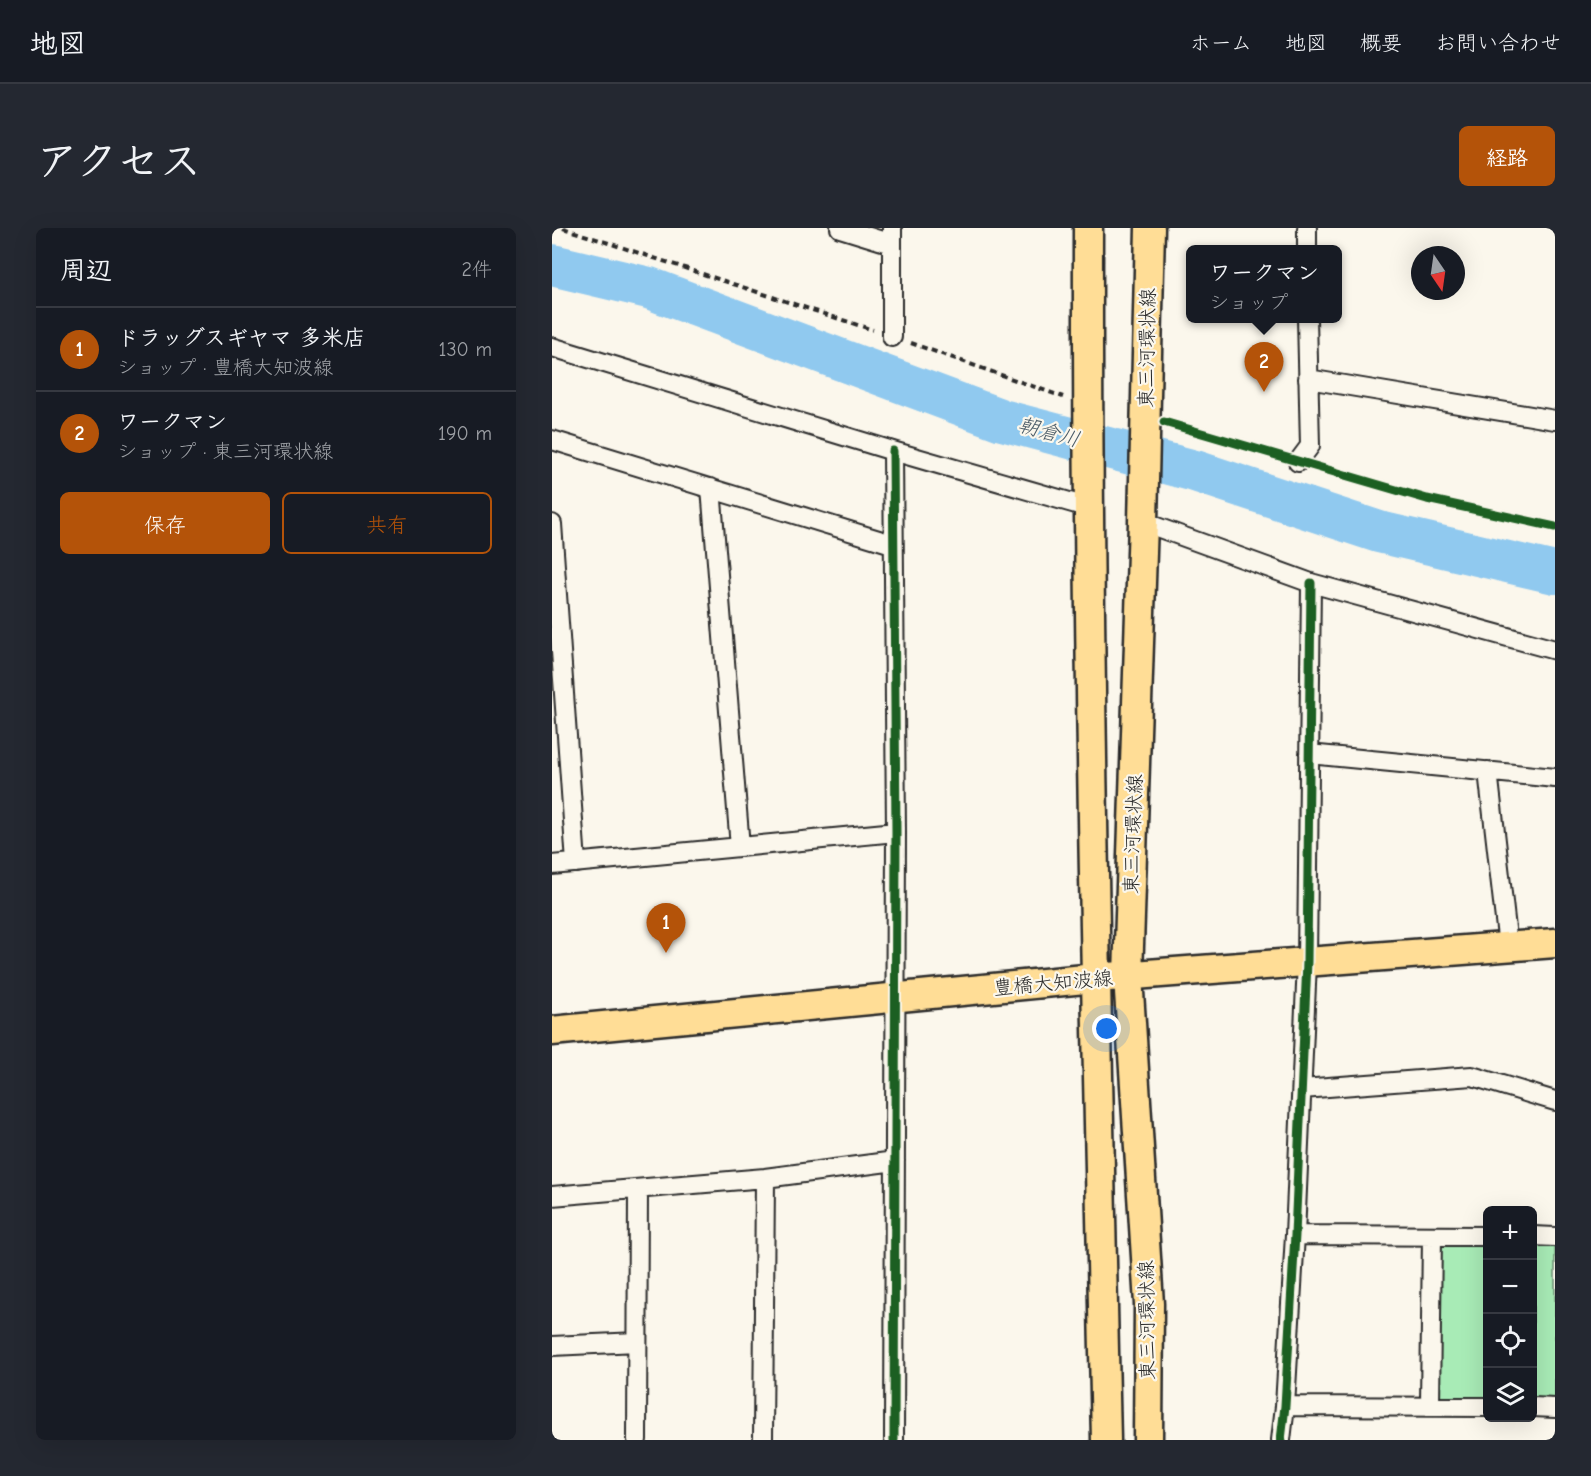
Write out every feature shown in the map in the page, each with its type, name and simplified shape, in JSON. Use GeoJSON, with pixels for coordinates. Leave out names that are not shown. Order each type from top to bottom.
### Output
{"type":"FeatureCollection","features":[{"type":"Feature","properties":{"kind":"main road","name":"東三河環状線"},"geometry":{"type":"LineString","coordinates":[[1088,228],[1076,401],[1090,505],[1095,978],[1106,1440]]}},
{"type":"Feature","properties":{"kind":"main road","name":"東三河環状線"},"geometry":{"type":"LineString","coordinates":[[1148,1440],[1149,1304],[1128,976],[1143,518],[1155,422],[1150,228]]}},
{"type":"Feature","properties":{"kind":"main road","name":"豊橋大知波線"},"geometry":{"type":"LineString","coordinates":[[552,1031],[1095,978],[1555,942]]}},
{"type":"Feature","properties":{"kind":"street"},"geometry":{"type":"LineString","coordinates":[[840,228],[892,236],[892,337]]}},
{"type":"Feature","properties":{"kind":"street"},"geometry":{"type":"LineString","coordinates":[[1307,228],[1307,245]]}},
{"type":"Feature","properties":{"kind":"street"},"geometry":{"type":"LineString","coordinates":[[1298,462],[1310,446],[1307,323]]}},
{"type":"Feature","properties":{"kind":"street"},"geometry":{"type":"LineString","coordinates":[[552,347],[893,451],[1090,505]]}},
{"type":"Feature","properties":{"kind":"street"},"geometry":{"type":"LineString","coordinates":[[1308,379],[1555,420]]}},
{"type":"Feature","properties":{"kind":"street"},"geometry":{"type":"LineString","coordinates":[[552,440],[892,544]]}},
{"type":"Feature","properties":{"kind":"street"},"geometry":{"type":"LineString","coordinates":[[893,451],[892,544],[897,832],[894,1440]]}},
{"type":"Feature","properties":{"kind":"street"},"geometry":{"type":"LineString","coordinates":[[711,488],[740,847]]}},
{"type":"Feature","properties":{"kind":"street"},"geometry":{"type":"LineString","coordinates":[[1143,518],[1311,583],[1555,650]]}},
{"type":"Feature","properties":{"kind":"street"},"geometry":{"type":"LineString","coordinates":[[552,524],[576,863]]}},
{"type":"Feature","properties":{"kind":"street"},"geometry":{"type":"LineString","coordinates":[[1281,1440],[1295,1235],[1307,962],[1311,583]]}},
{"type":"Feature","properties":{"kind":"street"},"geometry":{"type":"LineString","coordinates":[[1309,754],[1555,778]]}},
{"type":"Feature","properties":{"kind":"street"},"geometry":{"type":"LineString","coordinates":[[1488,771],[1508,946]]}},
{"type":"Feature","properties":{"kind":"street"},"geometry":{"type":"LineString","coordinates":[[552,865],[897,832]]}},
{"type":"Feature","properties":{"kind":"street"},"geometry":{"type":"LineString","coordinates":[[1302,1089],[1472,1076],[1555,1101]]}},
{"type":"Feature","properties":{"kind":"street"},"geometry":{"type":"LineString","coordinates":[[552,1196],[765,1178],[895,1161]]}},
{"type":"Feature","properties":{"kind":"street"},"geometry":{"type":"LineString","coordinates":[[763,1440],[765,1178]]}},
{"type":"Feature","properties":{"kind":"street"},"geometry":{"type":"LineString","coordinates":[[637,1440],[638,1190]]}},
{"type":"Feature","properties":{"kind":"street"},"geometry":{"type":"LineString","coordinates":[[1295,1235],[1483,1236]]}},
{"type":"Feature","properties":{"kind":"street"},"geometry":{"type":"LineString","coordinates":[[1430,1406],[1432,1236]]}},
{"type":"Feature","properties":{"kind":"street"},"geometry":{"type":"LineString","coordinates":[[1537,1236],[1555,1236]]}},
{"type":"Feature","properties":{"kind":"street"},"geometry":{"type":"LineString","coordinates":[[552,1346],[637,1342]]}},
{"type":"Feature","properties":{"kind":"street"},"geometry":{"type":"LineString","coordinates":[[1285,1406],[1483,1407]]}},
{"type":"Feature","properties":{"kind":"street"},"geometry":{"type":"LineString","coordinates":[[1537,1407],[1555,1408]]}},
{"type":"Feature","properties":{"kind":"path"},"geometry":{"type":"LineString","coordinates":[[563,228],[892,337],[1076,401]]}},
{"type":"Feature","properties":{"kind":"path"},"geometry":{"type":"LineString","coordinates":[[1155,422],[1427,499],[1555,527]]}},
{"type":"Feature","properties":{"kind":"green space"},"geometry":{"type":"Polygon","coordinates":[[[1432,1236],[1483,1236],[1483,1407],[1430,1405],[1432,1236]]]}},
{"type":"Feature","properties":{"kind":"green space"},"geometry":{"type":"Polygon","coordinates":[[[1537,1236],[1555,1237],[1555,1408],[1537,1407],[1537,1236]]]}},
{"type":"Feature","properties":{"kind":"waterway","name":"朝倉川"},"geometry":{"type":"LineString","coordinates":[[552,265],[649,288],[1002,420],[1195,471],[1379,532],[1555,573]]}},
{"type":"Feature","properties":{"kind":"cycle path"},"geometry":{"type":"LineString","coordinates":[[1164,422],[1427,499],[1555,527]]}},
{"type":"Feature","properties":{"kind":"cycle path"},"geometry":{"type":"LineString","coordinates":[[893,451],[896,832],[894,1440]]}},
{"type":"Feature","properties":{"kind":"cycle path"},"geometry":{"type":"LineString","coordinates":[[1281,1440],[1295,1235],[1307,962],[1311,583]]}},
{"type":"Feature","properties":{"kind":"place","name":"ワークマン"},"geometry":{"type":"Point","coordinates":[1264,392]}},
{"type":"Feature","properties":{"kind":"place","name":"ドラッグスギヤマ 多米店"},"geometry":{"type":"Point","coordinates":[666,953]}}]}
